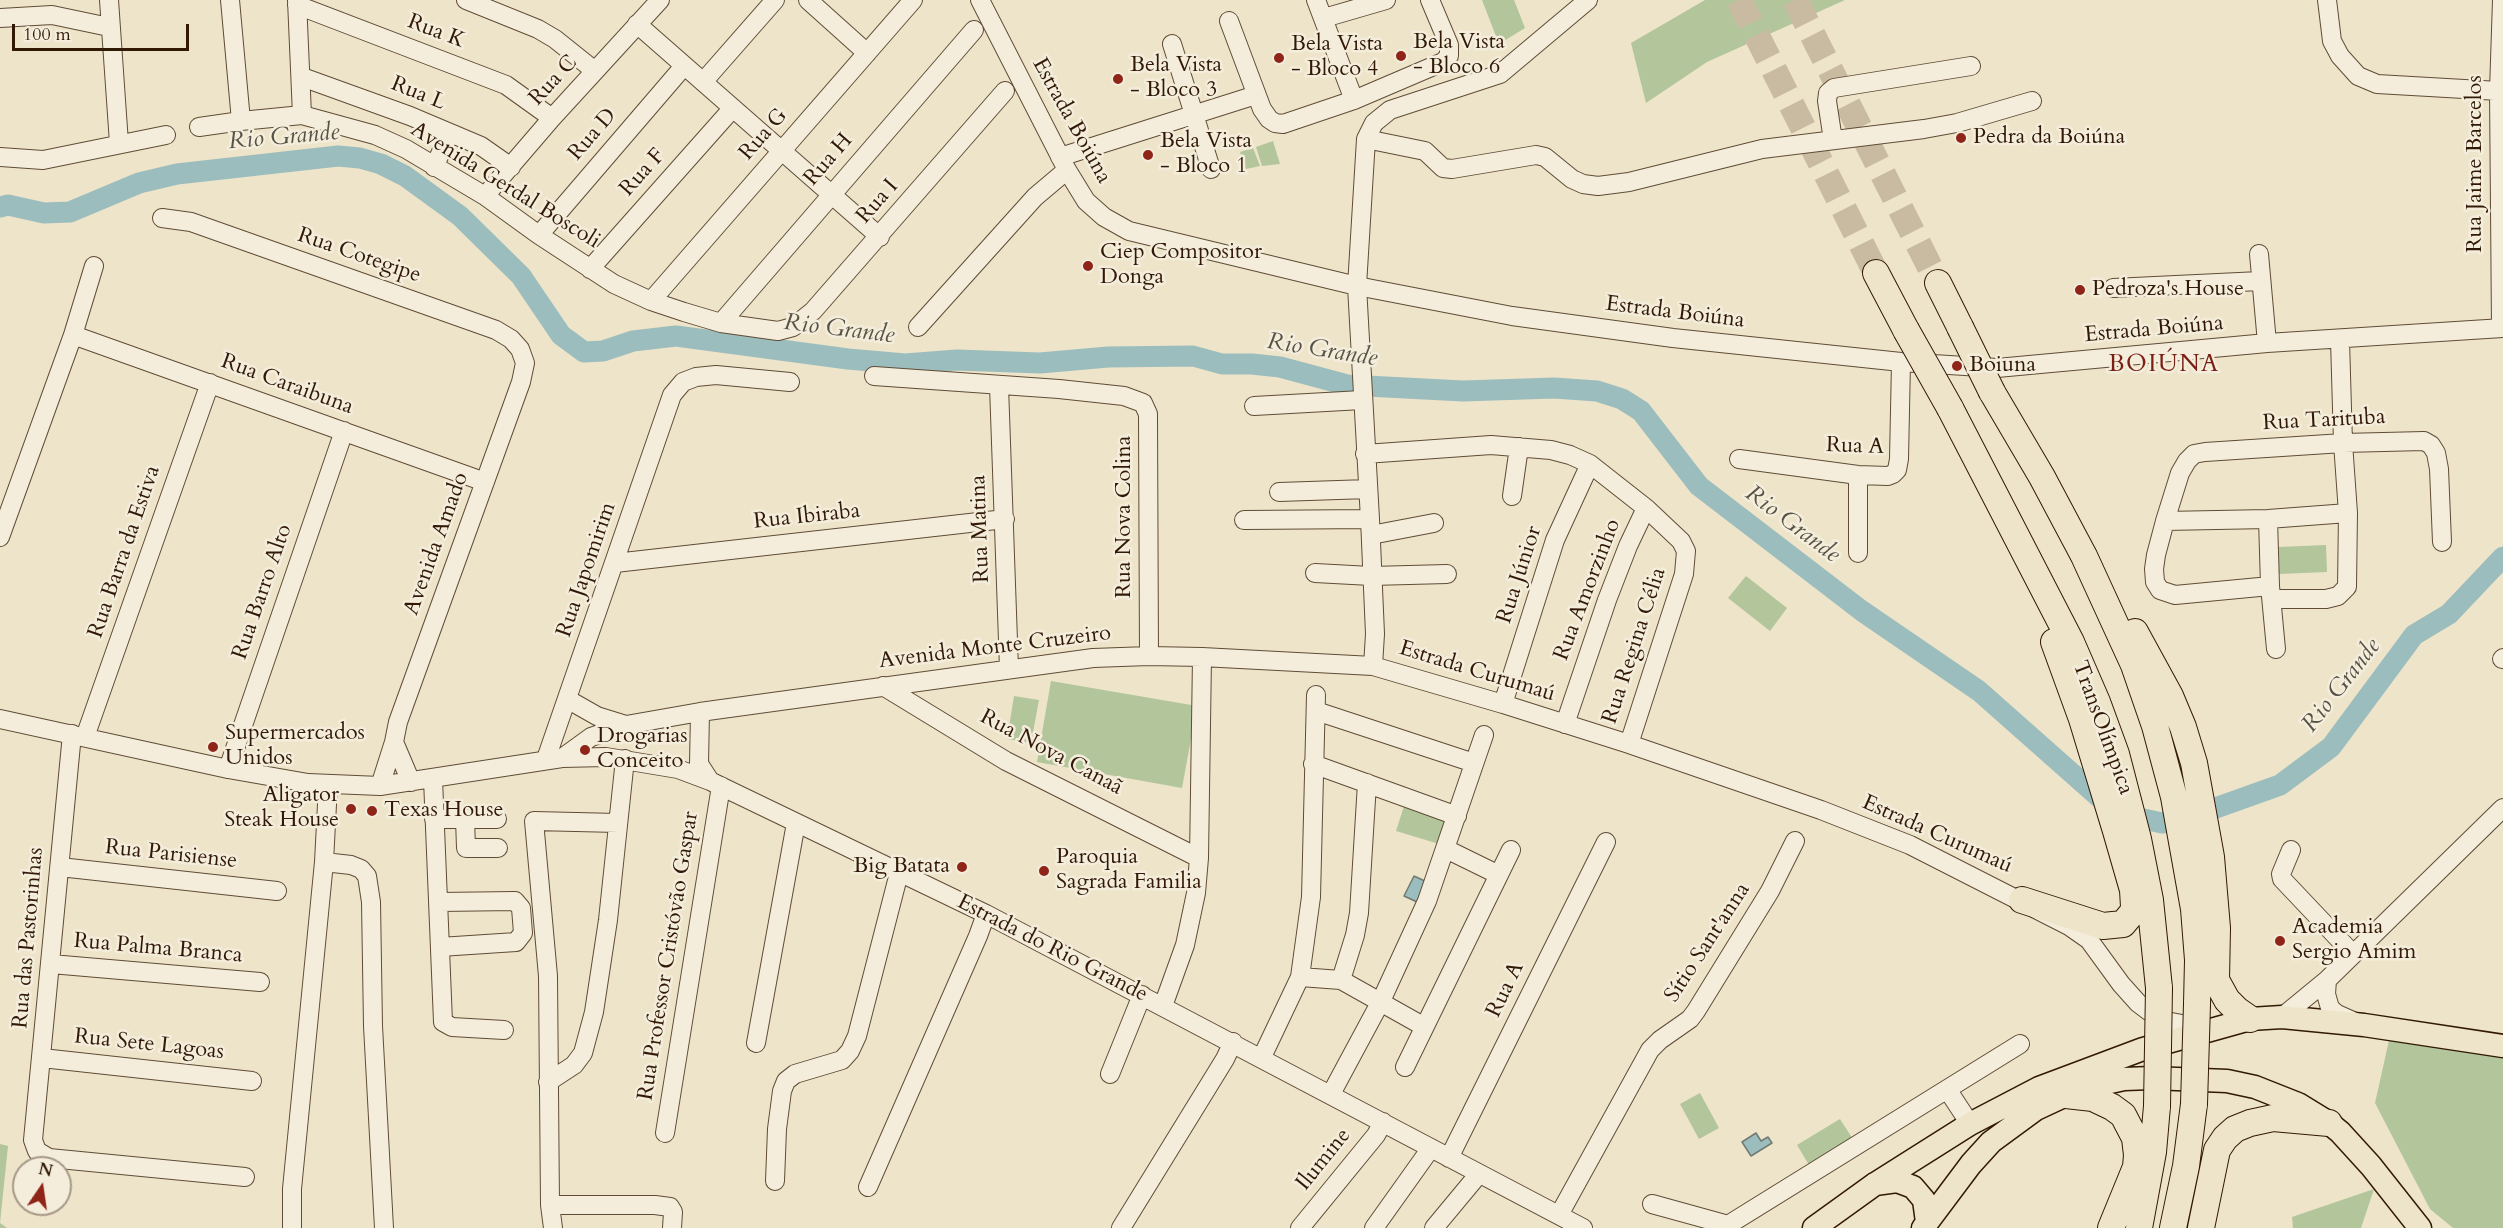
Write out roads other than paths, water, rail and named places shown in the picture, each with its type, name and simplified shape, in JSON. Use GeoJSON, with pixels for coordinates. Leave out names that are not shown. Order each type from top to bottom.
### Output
{"type":"FeatureCollection","features":[{"type":"Feature","properties":{"kind":"highway","name":"TransOlímpica"},"geometry":{"type":"LineString","coordinates":[[1876,273],[2041,582],[2097,702],[2128,796],[2127,835],[2150,900],[2159,988],[2157,1106],[2153,1152],[2139,1228]]}},
{"type":"Feature","properties":{"kind":"highway","name":"TransOlímpica"},"geometry":{"type":"LineString","coordinates":[[1938,284],[1992,392],[2085,556],[2126,646],[2155,726],[2174,797],[2194,909],[2198,960],[2194,1104],[2186,1166],[2173,1228]]}},
{"type":"Feature","properties":{"kind":"highway"},"geometry":{"type":"LineString","coordinates":[[2018,436],[2040,460],[2170,696],[2183,728],[2201,796],[2211,857],[2217,928],[2216,980],[2236,1011],[2250,1019]]}},
{"type":"Feature","properties":{"kind":"highway"},"geometry":{"type":"LineString","coordinates":[[2016,539],[2021,572],[2056,649],[2082,719],[2103,790],[2127,835],[2133,912],[2123,924],[2103,926],[2022,900]]}},
{"type":"Feature","properties":{"kind":"highway"},"geometry":{"type":"LineString","coordinates":[[2066,1095],[2093,1098],[2112,1107],[2122,1115],[2135,1138],[2136,1167],[2111,1228]]}},
{"type":"Feature","properties":{"kind":"highway"},"geometry":{"type":"LineString","coordinates":[[2201,1228],[2215,1157],[2225,1138],[2250,1123],[2273,1118],[2300,1118],[2329,1123]]}},
{"type":"Feature","properties":{"kind":"main road"},"geometry":{"type":"LineString","coordinates":[[1814,1228],[1875,1184],[1970,1124],[2039,1088],[2090,1068],[2250,1019],[2282,1017],[2364,1025],[2503,1046]]}},
{"type":"Feature","properties":{"kind":"main road"},"geometry":{"type":"LineString","coordinates":[[1925,1225],[1971,1164],[1991,1142],[2036,1109],[2066,1095],[2124,1079],[2191,1078],[2227,1081],[2274,1094],[2298,1104],[2329,1123],[2371,1166],[2412,1224]]}},
{"type":"Feature","properties":{"kind":"main road"},"geometry":{"type":"LineString","coordinates":[[1875,1184],[1897,1182],[1912,1187],[1924,1200],[1925,1225]]}},
{"type":"Feature","properties":{"kind":"street"},"geometry":{"type":"LineString","coordinates":[[109,0],[109,27],[120,143]]}},
{"type":"Feature","properties":{"kind":"street"},"geometry":{"type":"LineString","coordinates":[[230,0],[241,121]]}},
{"type":"Feature","properties":{"kind":"street"},"geometry":{"type":"LineString","coordinates":[[465,0],[538,29],[555,39],[595,71]]}},
{"type":"Feature","properties":{"kind":"street","name":"Rua C"},"geometry":{"type":"LineString","coordinates":[[485,196],[552,117],[660,0]]}},
{"type":"Feature","properties":{"kind":"street"},"geometry":{"type":"LineString","coordinates":[[703,82],[775,0]]}},
{"type":"Feature","properties":{"kind":"street"},"geometry":{"type":"LineString","coordinates":[[808,0],[867,52]]}},
{"type":"Feature","properties":{"kind":"street","name":"Rua G"},"geometry":{"type":"LineString","coordinates":[[651,301],[913,0]]}},
{"type":"Feature","properties":{"kind":"street","name":"Estrada Boiúna"},"geometry":{"type":"LineString","coordinates":[[980,0],[1064,164],[1086,201],[1104,217],[1129,231],[1357,286],[1512,316],[1673,338],[1901,362],[1997,368],[2267,343],[2502,328]]}},
{"type":"Feature","properties":{"kind":"street"},"geometry":{"type":"LineString","coordinates":[[1316,0],[1354,100]]}},
{"type":"Feature","properties":{"kind":"street"},"geometry":{"type":"LineString","coordinates":[[1324,18],[1386,0]]}},
{"type":"Feature","properties":{"kind":"street"},"geometry":{"type":"LineString","coordinates":[[1229,21],[1262,109],[1269,119],[1283,124],[1354,100],[1443,62],[1449,56],[1449,45],[1430,0]]}},
{"type":"Feature","properties":{"kind":"street"},"geometry":{"type":"LineString","coordinates":[[1588,0],[1500,74],[1390,110],[1374,123],[1366,139],[1425,151],[1443,168],[1452,170],[1536,155],[1555,164],[1572,179],[1583,184],[1598,186],[1629,182],[1762,150],[1957,123],[2032,101]]}},
{"type":"Feature","properties":{"kind":"street"},"geometry":{"type":"LineString","coordinates":[[2327,0],[2332,41],[2340,56],[2358,76],[2377,84],[2499,91]]}},
{"type":"Feature","properties":{"kind":"street","name":"Rua Jaime Barcelos"},"geometry":{"type":"LineString","coordinates":[[2502,0],[2499,91],[2502,328]]}},
{"type":"Feature","properties":{"kind":"street"},"geometry":{"type":"LineString","coordinates":[[297,2],[302,116]]}},
{"type":"Feature","properties":{"kind":"street","name":"Rua K"},"geometry":{"type":"LineString","coordinates":[[297,2],[506,85],[552,117]]}},
{"type":"Feature","properties":{"kind":"street"},"geometry":{"type":"LineString","coordinates":[[0,18],[52,15],[109,27]]}},
{"type":"Feature","properties":{"kind":"street"},"geometry":{"type":"LineString","coordinates":[[637,24],[880,237]]}},
{"type":"Feature","properties":{"kind":"street","name":"Rua H"},"geometry":{"type":"LineString","coordinates":[[722,323],[974,30]]}},
{"type":"Feature","properties":{"kind":"street"},"geometry":{"type":"LineString","coordinates":[[1172,44],[1211,169]]}},
{"type":"Feature","properties":{"kind":"street","name":"Rua D"},"geometry":{"type":"LineString","coordinates":[[539,235],[684,66]]}},
{"type":"Feature","properties":{"kind":"street"},"geometry":{"type":"LineString","coordinates":[[1833,140],[1827,101],[1828,93],[1834,88],[1971,66]]}},
{"type":"Feature","properties":{"kind":"street","name":"Rua L"},"geometry":{"type":"LineString","coordinates":[[302,77],[410,116],[481,146],[511,167]]}},
{"type":"Feature","properties":{"kind":"street","name":"Rua I"},"geometry":{"type":"LineString","coordinates":[[778,331],[793,327],[813,311],[880,237],[1005,91]]}},
{"type":"Feature","properties":{"kind":"street"},"geometry":{"type":"LineString","coordinates":[[918,327],[1064,164],[1256,94]]}},
{"type":"Feature","properties":{"kind":"street","name":"Rua F"},"geometry":{"type":"LineString","coordinates":[[590,268],[732,109]]}},
{"type":"Feature","properties":{"kind":"street","name":"Avenida Gerdal Boscoli"},"geometry":{"type":"LineString","coordinates":[[199,127],[302,116],[375,135],[406,149],[485,196],[614,284],[651,301],[722,323],[778,331]]}},
{"type":"Feature","properties":{"kind":"street"},"geometry":{"type":"LineString","coordinates":[[434,167],[450,133]]}},
{"type":"Feature","properties":{"kind":"street"},"geometry":{"type":"LineString","coordinates":[[0,157],[43,160],[166,135]]}},
{"type":"Feature","properties":{"kind":"street","name":"Estrada Curumaú"},"geometry":{"type":"LineString","coordinates":[[1366,139],[1357,286],[1375,634],[1373,666],[1629,744],[1866,827],[1948,862],[2022,900],[2089,940],[2121,984],[2138,1003],[2150,1012],[2166,1021],[2210,1030]]}},
{"type":"Feature","properties":{"kind":"street","name":"Rua Cotegipe"},"geometry":{"type":"LineString","coordinates":[[162,218],[191,222],[496,330],[511,339],[520,349],[525,363]]}},
{"type":"Feature","properties":{"kind":"street"},"geometry":{"type":"LineString","coordinates":[[2259,254],[2267,343]]}},
{"type":"Feature","properties":{"kind":"street"},"geometry":{"type":"LineString","coordinates":[[0,537],[73,334],[94,266]]}},
{"type":"Feature","properties":{"kind":"street"},"geometry":{"type":"LineString","coordinates":[[2113,288],[2260,281]]}},
{"type":"Feature","properties":{"kind":"street","name":"Rua Caraibuna"},"geometry":{"type":"LineString","coordinates":[[73,334],[485,482]]}},
{"type":"Feature","properties":{"kind":"street"},"geometry":{"type":"LineString","coordinates":[[2165,521],[2268,519],[2348,513],[2340,340]]}},
{"type":"Feature","properties":{"kind":"street","name":"Rua A"},"geometry":{"type":"LineString","coordinates":[[1739,459],[1858,475],[1888,476],[1897,470],[1899,459],[1901,362]]}},
{"type":"Feature","properties":{"kind":"street","name":"Avenida Amado"},"geometry":{"type":"LineString","coordinates":[[380,786],[398,722],[521,382],[525,363]]}},
{"type":"Feature","properties":{"kind":"street","name":"Rua Japomirim"},"geometry":{"type":"LineString","coordinates":[[554,759],[567,699],[672,395],[683,382],[696,377],[716,375],[790,382]]}},
{"type":"Feature","properties":{"kind":"street"},"geometry":{"type":"LineString","coordinates":[[874,376],[999,386]]}},
{"type":"Feature","properties":{"kind":"street","name":"Rua Barra da Estiva"},"geometry":{"type":"LineString","coordinates":[[79,736],[210,383]]}},
{"type":"Feature","properties":{"kind":"street","name":"Rua Nova Colina"},"geometry":{"type":"LineString","coordinates":[[999,386],[1124,396],[1143,403],[1148,414],[1149,656]]}},
{"type":"Feature","properties":{"kind":"street","name":"Rua Matina"},"geometry":{"type":"LineString","coordinates":[[999,386],[1009,669]]}},
{"type":"Feature","properties":{"kind":"street"},"geometry":{"type":"LineString","coordinates":[[1254,406],[1362,397]]}},
{"type":"Feature","properties":{"kind":"street","name":"Rua Barro Alto"},"geometry":{"type":"LineString","coordinates":[[228,769],[344,431]]}},
{"type":"Feature","properties":{"kind":"street","name":"Rua Tarituba"},"geometry":{"type":"LineString","coordinates":[[2348,513],[2347,587],[2338,596],[2326,599],[2272,593],[2175,595],[2160,590],[2155,582],[2156,555],[2165,521],[2180,473],[2194,454],[2343,443],[2424,441],[2431,445],[2436,453],[2439,469],[2442,542]]}},
{"type":"Feature","properties":{"kind":"street"},"geometry":{"type":"LineString","coordinates":[[1365,454],[1491,445],[1551,450],[1590,464],[1646,508]]}},
{"type":"Feature","properties":{"kind":"street"},"geometry":{"type":"LineString","coordinates":[[1512,496],[1519,447]]}},
{"type":"Feature","properties":{"kind":"street","name":"Rua Júnior"},"geometry":{"type":"LineString","coordinates":[[1503,704],[1555,540],[1590,464]]}},
{"type":"Feature","properties":{"kind":"street"},"geometry":{"type":"LineString","coordinates":[[1858,475],[1858,553]]}},
{"type":"Feature","properties":{"kind":"street"},"geometry":{"type":"LineString","coordinates":[[1279,492],[1368,489]]}},
{"type":"Feature","properties":{"kind":"street","name":"Rua Regina Célia"},"geometry":{"type":"LineString","coordinates":[[1629,744],[1659,657],[1686,561],[1686,551],[1681,541],[1646,508]]}},
{"type":"Feature","properties":{"kind":"street","name":"Rua Amorzinho"},"geometry":{"type":"LineString","coordinates":[[1565,724],[1607,600],[1646,508]]}},
{"type":"Feature","properties":{"kind":"street","name":"Rua Ibiraba"},"geometry":{"type":"LineString","coordinates":[[615,563],[1005,519]]}},
{"type":"Feature","properties":{"kind":"street"},"geometry":{"type":"LineString","coordinates":[[2268,519],[2277,649]]}},
{"type":"Feature","properties":{"kind":"street"},"geometry":{"type":"LineString","coordinates":[[1244,520],[1370,527],[1434,524]]}},
{"type":"Feature","properties":{"kind":"street"},"geometry":{"type":"LineString","coordinates":[[1315,573],[1371,576],[1447,574]]}},
{"type":"Feature","properties":{"kind":"street"},"geometry":{"type":"LineString","coordinates":[[1163,1006],[1185,945],[1196,893],[1199,858],[1202,657]]}},
{"type":"Feature","properties":{"kind":"street","name":"Avenida Monte Cruzeiro"},"geometry":{"type":"LineString","coordinates":[[554,759],[591,737],[626,725],[700,711],[1093,658],[1202,657],[1373,666]]}},
{"type":"Feature","properties":{"kind":"street","name":"Rua Nova Canaã"},"geometry":{"type":"LineString","coordinates":[[882,686],[1006,761],[1199,858]]}},
{"type":"Feature","properties":{"kind":"street","name":"Avenida Monte Cruzeiro"},"geometry":{"type":"LineString","coordinates":[[567,699],[597,716],[626,725]]}},
{"type":"Feature","properties":{"kind":"street"},"geometry":{"type":"LineString","coordinates":[[1262,1057],[1300,977],[1311,897],[1316,703],[1474,763]]}},
{"type":"Feature","properties":{"kind":"street"},"geometry":{"type":"LineString","coordinates":[[694,769],[700,711]]}},
{"type":"Feature","properties":{"kind":"street"},"geometry":{"type":"LineString","coordinates":[[0,720],[228,769],[328,785],[380,786],[554,759],[625,759],[678,769],[694,769],[716,783]]}},
{"type":"Feature","properties":{"kind":"street"},"geometry":{"type":"LineString","coordinates":[[1331,1094],[1381,1001],[1427,901],[1484,735]]}},
{"type":"Feature","properties":{"kind":"street","name":"Rua das Pastorinhas"},"geometry":{"type":"LineString","coordinates":[[79,736],[60,867],[33,1140],[37,1151],[49,1158],[245,1177]]}},
{"type":"Feature","properties":{"kind":"street"},"geometry":{"type":"LineString","coordinates":[[394,742],[411,782]]}},
{"type":"Feature","properties":{"kind":"street"},"geometry":{"type":"LineString","coordinates":[[548,1082],[574,1065],[583,1053],[594,1012],[608,920],[625,759]]}},
{"type":"Feature","properties":{"kind":"street"},"geometry":{"type":"LineString","coordinates":[[1314,764],[1456,816]]}},
{"type":"Feature","properties":{"kind":"street"},"geometry":{"type":"LineString","coordinates":[[433,779],[443,1022],[452,1027],[504,1030]]}},
{"type":"Feature","properties":{"kind":"street","name":"Estrada do Rio Grande"},"geometry":{"type":"LineString","coordinates":[[716,783],[986,914],[1262,1057],[1583,1228]]}},
{"type":"Feature","properties":{"kind":"street","name":"Rua Professor Cristóvão Gaspar"},"geometry":{"type":"LineString","coordinates":[[665,1133],[716,783]]}},
{"type":"Feature","properties":{"kind":"street"},"geometry":{"type":"LineString","coordinates":[[1341,980],[1355,935],[1359,913],[1367,783]]}},
{"type":"Feature","properties":{"kind":"street"},"geometry":{"type":"LineString","coordinates":[[292,1228],[292,1189],[324,862],[328,785]]}},
{"type":"Feature","properties":{"kind":"street"},"geometry":{"type":"LineString","coordinates":[[2282,1017],[2327,980],[2503,808]]}},
{"type":"Feature","properties":{"kind":"street"},"geometry":{"type":"LineString","coordinates":[[434,819],[496,819]]}},
{"type":"Feature","properties":{"kind":"street"},"geometry":{"type":"LineString","coordinates":[[465,819],[466,848],[498,848]]}},
{"type":"Feature","properties":{"kind":"street"},"geometry":{"type":"LineString","coordinates":[[553,1228],[550,1205],[545,928],[534,821],[618,824]]}},
{"type":"Feature","properties":{"kind":"street"},"geometry":{"type":"LineString","coordinates":[[756,1043],[796,823]]}},
{"type":"Feature","properties":{"kind":"street","name":"Sítio Sant'anna"},"geometry":{"type":"LineString","coordinates":[[1559,1215],[1650,1050],[1660,1040],[1690,1020],[1770,891],[1795,841]]}},
{"type":"Feature","properties":{"kind":"street","name":"Rua A"},"geometry":{"type":"LineString","coordinates":[[1449,1158],[1606,842]]}},
{"type":"Feature","properties":{"kind":"street"},"geometry":{"type":"LineString","coordinates":[[1446,849],[1499,875]]}},
{"type":"Feature","properties":{"kind":"street"},"geometry":{"type":"LineString","coordinates":[[1405,1067],[1511,849]]}},
{"type":"Feature","properties":{"kind":"street"},"geometry":{"type":"LineString","coordinates":[[2291,850],[2281,874],[2282,879],[2353,954]]}},
{"type":"Feature","properties":{"kind":"street"},"geometry":{"type":"LineString","coordinates":[[324,862],[351,865],[361,869],[367,876],[384,1228]]}},
{"type":"Feature","properties":{"kind":"street","name":"Rua Parisiense"},"geometry":{"type":"LineString","coordinates":[[60,867],[277,891]]}},
{"type":"Feature","properties":{"kind":"street"},"geometry":{"type":"LineString","coordinates":[[775,1181],[777,1129],[786,1081],[795,1074],[842,1060],[850,1051],[857,1036],[899,873]]}},
{"type":"Feature","properties":{"kind":"street"},"geometry":{"type":"LineString","coordinates":[[439,902],[515,901],[521,908],[523,933],[516,942],[440,947]]}},
{"type":"Feature","properties":{"kind":"street"},"geometry":{"type":"LineString","coordinates":[[868,1187],[986,914]]}},
{"type":"Feature","properties":{"kind":"street","name":"Rua Palma Branca"},"geometry":{"type":"LineString","coordinates":[[51,964],[260,982]]}},
{"type":"Feature","properties":{"kind":"street"},"geometry":{"type":"LineString","coordinates":[[1300,977],[1341,980],[1423,1026]]}},
{"type":"Feature","properties":{"kind":"street"},"geometry":{"type":"LineString","coordinates":[[2327,980],[2326,994],[2330,1008],[2337,1014],[2364,1025]]}},
{"type":"Feature","properties":{"kind":"street"},"geometry":{"type":"LineString","coordinates":[[1110,1074],[1142,995]]}},
{"type":"Feature","properties":{"kind":"street"},"geometry":{"type":"LineString","coordinates":[[1121,1228],[1225,1059],[1233,1042]]}},
{"type":"Feature","properties":{"kind":"street"},"geometry":{"type":"LineString","coordinates":[[1652,1204],[1729,1226],[2020,1044]]}},
{"type":"Feature","properties":{"kind":"street","name":"Rua Sete Lagoas"},"geometry":{"type":"LineString","coordinates":[[42,1058],[252,1081]]}},
{"type":"Feature","properties":{"kind":"street"},"geometry":{"type":"LineString","coordinates":[[1947,1089],[1970,1124]]}},
{"type":"Feature","properties":{"kind":"street","name":"Ilumine"},"geometry":{"type":"LineString","coordinates":[[1300,1228],[1376,1135],[1383,1122]]}},
{"type":"Feature","properties":{"kind":"street"},"geometry":{"type":"LineString","coordinates":[[1374,1228],[1431,1148]]}},
{"type":"Feature","properties":{"kind":"street"},"geometry":{"type":"LineString","coordinates":[[1434,1228],[1478,1174]]}},
{"type":"Feature","properties":{"kind":"street"},"geometry":{"type":"LineString","coordinates":[[550,1205],[669,1207],[673,1212],[672,1228]]}},
{"type":"Feature","properties":{"kind":"water"},"geometry":{"type":"Polygon","coordinates":[[[1414,876],[1427,882],[1417,902],[1404,896],[1414,876]]]}},
{"type":"Feature","properties":{"kind":"water"},"geometry":{"type":"Polygon","coordinates":[[[1756,1133],[1761,1141],[1768,1137],[1772,1143],[1751,1156],[1742,1142],[1756,1133]]]}},
{"type":"Feature","properties":{"kind":"waterway","name":"Rio Grande"},"geometry":{"type":"LineString","coordinates":[[0,207],[8,205],[44,213],[70,212],[139,183],[177,174],[338,156],[360,158],[381,164],[405,176],[460,216],[521,276],[561,335],[584,352],[603,351],[633,341],[676,336],[848,359],[905,364],[957,360],[1040,363],[1108,357],[1193,356],[1222,364],[1280,367],[1347,385],[1463,391],[1554,388],[1597,391],[1622,399],[1641,411],[1699,486],[1862,611],[1979,691],[2101,799],[2139,818],[2162,823],[2182,820],[2280,785],[2331,747],[2414,635],[2449,614],[2503,557]]}},
{"type":"Feature","properties":{"kind":"tunnel"},"geometry":{"type":"LineString","coordinates":[[1739,0],[1876,273]]}},
{"type":"Feature","properties":{"kind":"tunnel"},"geometry":{"type":"LineString","coordinates":[[1795,0],[1938,283]]}},
{"type":"Feature","properties":{"kind":"place","name":"Bela Vista - Bloco 6"},"geometry":{"type":"Point","coordinates":[1401,56]}},
{"type":"Feature","properties":{"kind":"place","name":"Bela Vista - Bloco 4"},"geometry":{"type":"Point","coordinates":[1279,58]}},
{"type":"Feature","properties":{"kind":"place","name":"Bela Vista - Bloco 3"},"geometry":{"type":"Point","coordinates":[1118,79]}},
{"type":"Feature","properties":{"kind":"place","name":"Pedra da Boiúna"},"geometry":{"type":"Point","coordinates":[1961,138]}},
{"type":"Feature","properties":{"kind":"place","name":"Bela Vista - Bloco 1"},"geometry":{"type":"Point","coordinates":[1148,155]}},
{"type":"Feature","properties":{"kind":"place","name":"Ciep Compositor Donga"},"geometry":{"type":"Point","coordinates":[1088,266]}},
{"type":"Feature","properties":{"kind":"place","name":"Pedroza's House"},"geometry":{"type":"Point","coordinates":[2080,290]}},
{"type":"Feature","properties":{"kind":"place","name":"Boiuna"},"geometry":{"type":"Point","coordinates":[1957,366]}},
{"type":"Feature","properties":{"kind":"place","name":"Supermercados Unidos"},"geometry":{"type":"Point","coordinates":[213,747]}},
{"type":"Feature","properties":{"kind":"place","name":"Drogarias Conceito"},"geometry":{"type":"Point","coordinates":[585,750]}},
{"type":"Feature","properties":{"kind":"place","name":"Aligator Steak House"},"geometry":{"type":"Point","coordinates":[351,809]}},
{"type":"Feature","properties":{"kind":"place","name":"Texas House"},"geometry":{"type":"Point","coordinates":[372,811]}},
{"type":"Feature","properties":{"kind":"place","name":"Big Batata"},"geometry":{"type":"Point","coordinates":[962,867]}},
{"type":"Feature","properties":{"kind":"place","name":"Paroquia Sagrada Familia"},"geometry":{"type":"Point","coordinates":[1044,871]}},
{"type":"Feature","properties":{"kind":"place","name":"Academia Sergio Amim"},"geometry":{"type":"Point","coordinates":[2280,941]}},
{"type":"Feature","properties":{"kind":"district","name":"BOIÚNA"},"geometry":{"type":"Point","coordinates":[2164,365]}}]}
